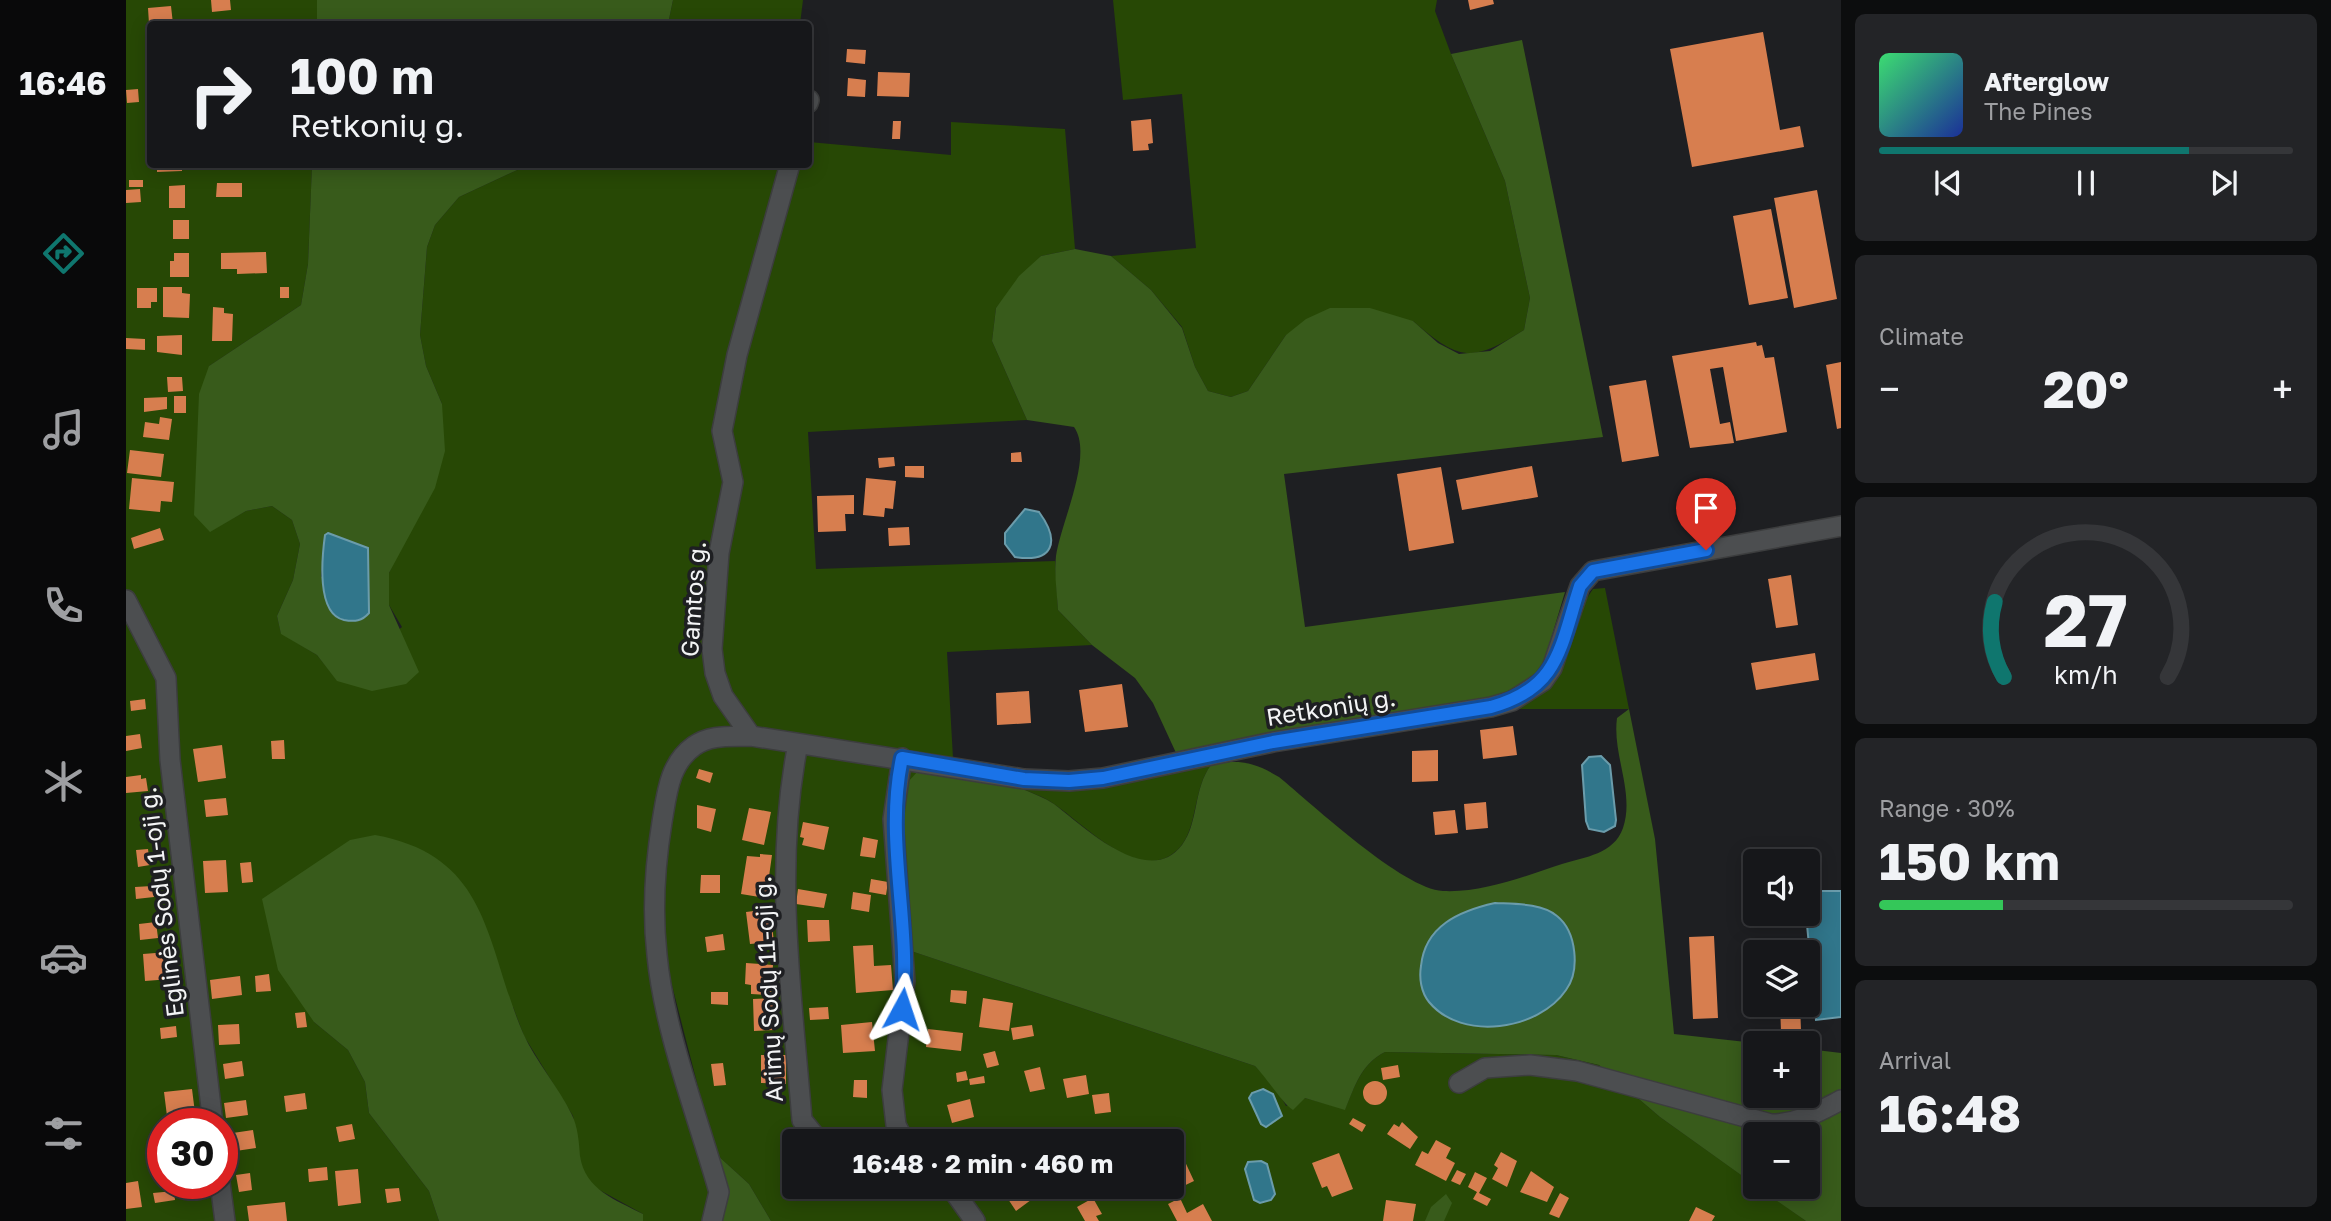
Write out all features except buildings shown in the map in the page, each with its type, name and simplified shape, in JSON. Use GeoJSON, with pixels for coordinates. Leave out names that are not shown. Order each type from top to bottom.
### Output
{"type":"FeatureCollection","features":[{"type":"Feature","properties":{"kind":"street","name":"Gamtos g."},"geometry":{"type":"LineString","coordinates":[[751,736],[723,696],[713,661],[719,552],[733,481],[722,431],[737,355],[789,168]]}},
{"type":"Feature","properties":{"kind":"street","name":"Retkonių g."},"geometry":{"type":"LineString","coordinates":[[751,736],[1024,779],[1069,781],[1103,778],[1273,742],[1491,707],[1512,701],[1542,681],[1552,668],[1580,586],[1593,571],[1841,526]]}},
{"type":"Feature","properties":{"kind":"street","name":"Eglinės Sodų 1-oji g."},"geometry":{"type":"LineString","coordinates":[[126,600],[166,678],[167,737],[211,1108]]}},
{"type":"Feature","properties":{"kind":"street"},"geometry":{"type":"LineString","coordinates":[[712,1221],[719,1192],[664,1002],[657,955],[657,850],[667,789],[680,758],[709,738],[751,736]]}},
{"type":"Feature","properties":{"kind":"street","name":"Arimų Sodų 11-oji g."},"geometry":{"type":"LineString","coordinates":[[798,744],[790,786],[785,910],[802,1120],[809,1129]]}},
{"type":"Feature","properties":{"kind":"street"},"geometry":{"type":"LineString","coordinates":[[898,1129],[892,1090],[905,982],[893,818],[902,758]]}},
{"type":"Feature","properties":{"kind":"street"},"geometry":{"type":"LineString","coordinates":[[1460,1083],[1485,1068],[1530,1065],[1577,1071],[1772,1124],[1810,1117],[1841,1100]]}},
{"type":"Feature","properties":{"kind":"street"},"geometry":{"type":"LineString","coordinates":[[222,1199],[225,1221]]}},
{"type":"Feature","properties":{"kind":"street"},"geometry":{"type":"LineString","coordinates":[[959,1199],[975,1221]]}},
{"type":"Feature","properties":{"kind":"green space"},"geometry":{"type":"Polygon","coordinates":[[[126,0],[317,0],[317,21],[147,21],[147,168],[312,168],[308,264],[301,305],[209,366],[210,531],[246,511],[272,506],[292,520],[300,544],[293,580],[277,616],[281,633],[317,655],[337,680],[402,627],[389,605],[389,573],[403,542],[442,404],[426,366],[420,335],[427,247],[435,225],[459,197],[522,168],[812,168],[812,142],[951,155],[951,122],[1065,129],[1075,249],[1041,256],[996,308],[992,341],[1027,420],[808,432],[816,569],[1055,561],[1058,610],[1092,645],[947,652],[953,758],[724,727],[691,737],[676,750],[661,781],[647,915],[710,1197],[703,1221],[643,1221],[643,1214],[594,1187],[582,1171],[573,1116],[524,1036],[513,1007],[314,1022],[348,1050],[365,1082],[369,1113],[429,1191],[439,1221],[126,1221],[126,0]]]}},
{"type":"Feature","properties":{"kind":"green space"},"geometry":{"type":"Polygon","coordinates":[[[317,0],[673,0],[669,21],[317,21],[317,0]]]}},
{"type":"Feature","properties":{"kind":"green space"},"geometry":{"type":"Polygon","coordinates":[[[673,0],[803,0],[800,21],[669,21],[673,0]]]}},
{"type":"Feature","properties":{"kind":"green space"},"geometry":{"type":"Polygon","coordinates":[[[1113,0],[1437,0],[1435,11],[1451,54],[1505,181],[1530,298],[1524,330],[1491,348],[1466,353],[1442,344],[1413,321],[1286,335],[1248,391],[1231,397],[1208,391],[1195,367],[1182,327],[1151,290],[1111,256],[1196,248],[1182,94],[1123,100],[1113,0]]]}},
{"type":"Feature","properties":{"kind":"green space"},"geometry":{"type":"Polygon","coordinates":[[[1522,40],[1603,437],[1284,474],[1305,627],[1565,592],[1541,672],[1527,686],[1501,696],[1177,755],[1153,703],[1135,678],[1092,645],[1058,610],[1056,556],[1078,471],[1079,439],[1074,427],[1027,420],[992,341],[996,308],[1019,276],[1041,256],[1075,249],[1111,256],[1151,290],[1182,328],[1195,367],[1208,391],[1231,397],[1248,391],[1286,335],[1306,319],[1330,308],[1370,308],[1413,321],[1438,343],[1459,354],[1490,351],[1524,330],[1530,298],[1505,181],[1451,54],[1522,40]]]}},
{"type":"Feature","properties":{"kind":"green space"},"geometry":{"type":"Polygon","coordinates":[[[312,168],[522,168],[459,197],[435,225],[427,247],[420,335],[426,366],[442,404],[445,451],[435,488],[389,573],[389,605],[419,672],[406,684],[372,691],[337,681],[317,655],[281,634],[277,616],[293,580],[300,544],[292,520],[272,506],[246,511],[210,532],[194,515],[199,394],[209,366],[301,305],[308,264],[312,168]],[[327,533],[321,577],[368,548],[327,533]]]}},
{"type":"Feature","properties":{"kind":"green space"},"geometry":{"type":"Polygon","coordinates":[[[1605,588],[1629,709],[1514,709],[1532,699],[1556,675],[1587,598],[1593,589],[1605,588]]]}},
{"type":"Feature","properties":{"kind":"green space"},"geometry":{"type":"Polygon","coordinates":[[[1629,709],[1655,839],[1674,1034],[1743,1042],[1743,1108],[1820,1108],[1820,1050],[1841,1053],[1841,1221],[1806,1221],[1774,1199],[1820,1199],[1820,1122],[1743,1122],[1743,1176],[1660,1117],[1599,1065],[1556,1055],[1385,1052],[1364,1069],[1345,1110],[1305,1098],[1293,1110],[1255,1066],[908,950],[901,800],[907,783],[919,770],[987,780],[1025,790],[1054,804],[1116,849],[1152,861],[1168,857],[1182,845],[1191,826],[1201,784],[1211,765],[1246,763],[1279,777],[1359,844],[1405,876],[1426,887],[1458,891],[1519,878],[1598,853],[1613,844],[1619,837],[1626,815],[1625,787],[1616,732],[1617,718],[1629,709]]]}},
{"type":"Feature","properties":{"kind":"green space"},"geometry":{"type":"Polygon","coordinates":[[[741,743],[919,770],[908,950],[1255,1066],[1275,1086],[1286,1106],[1305,1098],[1345,1109],[1364,1069],[1385,1052],[1556,1055],[1599,1065],[1660,1117],[1743,1176],[1743,1199],[1775,1199],[1806,1221],[771,1221],[749,1184],[715,1153],[667,966],[663,886],[673,792],[683,771],[697,755],[713,747],[741,743]]]}},
{"type":"Feature","properties":{"kind":"green space"},"geometry":{"type":"Polygon","coordinates":[[[1211,765],[1201,785],[1190,828],[1181,846],[1166,858],[1149,861],[1132,857],[1114,848],[1051,802],[1021,788],[1116,784],[1211,765]]]}},
{"type":"Feature","properties":{"kind":"green space"},"geometry":{"type":"Polygon","coordinates":[[[375,835],[413,846],[442,862],[463,883],[490,937],[523,1033],[574,1120],[583,1168],[595,1186],[643,1214],[643,1221],[439,1221],[429,1191],[369,1113],[365,1082],[348,1050],[314,1022],[278,970],[262,899],[350,840],[375,835]]]}},
{"type":"Feature","properties":{"kind":"green space"},"geometry":{"type":"Polygon","coordinates":[[[715,1153],[749,1184],[771,1221],[722,1221],[726,1187],[715,1153]]]}},
{"type":"Feature","properties":{"kind":"green space"},"geometry":{"type":"Polygon","coordinates":[[[1446,1194],[1452,1203],[1444,1221],[1425,1221],[1431,1207],[1446,1194]]]}},
{"type":"Feature","properties":{"kind":"water"},"geometry":{"type":"Polygon","coordinates":[[[1025,509],[1039,512],[1050,533],[1050,548],[1038,557],[1015,557],[1005,544],[1005,533],[1025,509]]]}},
{"type":"Feature","properties":{"kind":"water"},"geometry":{"type":"Polygon","coordinates":[[[328,533],[368,548],[369,613],[361,619],[344,620],[335,616],[329,607],[322,570],[325,535],[328,533]]]}},
{"type":"Feature","properties":{"kind":"water"},"geometry":{"type":"Polygon","coordinates":[[[1601,756],[1610,765],[1616,820],[1615,826],[1604,832],[1589,829],[1586,821],[1582,765],[1589,757],[1601,756]]]}},
{"type":"Feature","properties":{"kind":"water"},"geometry":{"type":"Polygon","coordinates":[[[1820,891],[1841,891],[1841,1017],[1816,1020],[1816,1017],[1820,1017],[1820,940],[1808,940],[1807,926],[1820,926],[1820,891]]]}},
{"type":"Feature","properties":{"kind":"water"},"geometry":{"type":"Polygon","coordinates":[[[1495,903],[1536,906],[1557,916],[1564,923],[1572,941],[1575,962],[1573,973],[1566,990],[1554,1004],[1538,1014],[1500,1026],[1461,1023],[1443,1015],[1426,998],[1420,975],[1424,952],[1429,940],[1446,922],[1495,903]]]}},
{"type":"Feature","properties":{"kind":"water"},"geometry":{"type":"Polygon","coordinates":[[[1263,1089],[1273,1094],[1282,1116],[1266,1127],[1261,1124],[1249,1098],[1252,1093],[1263,1089]]]}},
{"type":"Feature","properties":{"kind":"water"},"geometry":{"type":"Polygon","coordinates":[[[1261,1161],[1267,1164],[1275,1194],[1271,1200],[1260,1203],[1254,1200],[1245,1169],[1248,1162],[1261,1161]]]}},
{"type":"Feature","properties":{"kind":"route"},"geometry":{"type":"LineString","coordinates":[[902,1009],[905,982],[893,818],[894,797],[902,758],[1024,779],[1069,781],[1103,778],[1273,742],[1491,707],[1528,693],[1552,668],[1580,586],[1593,571],[1706,550]]}}]}
